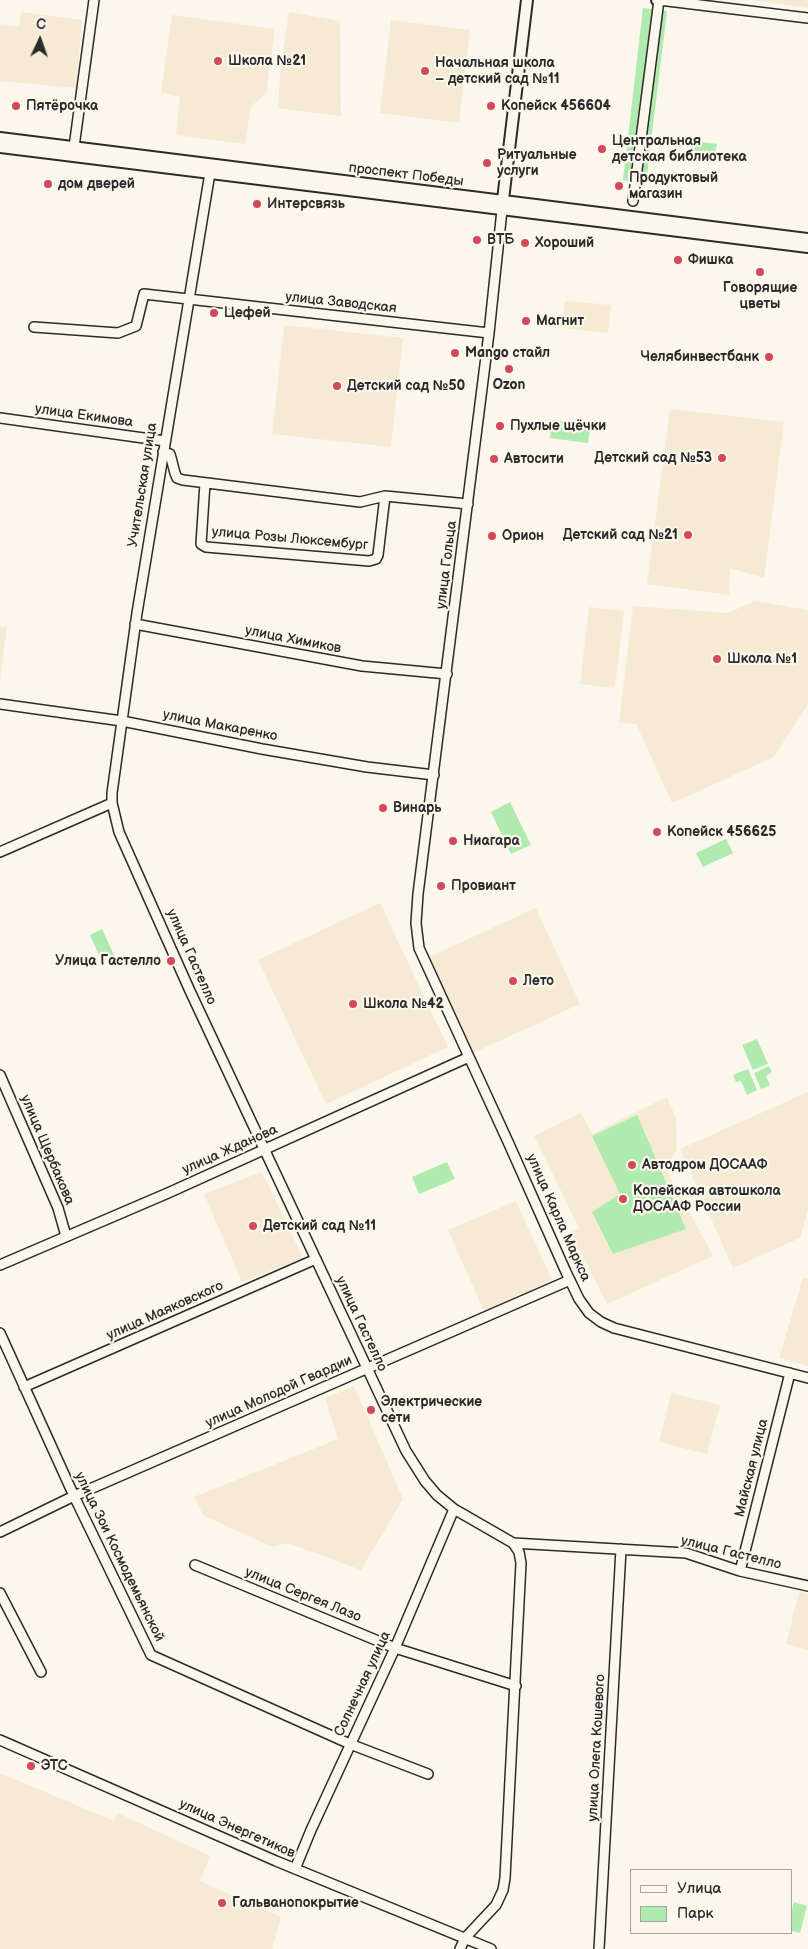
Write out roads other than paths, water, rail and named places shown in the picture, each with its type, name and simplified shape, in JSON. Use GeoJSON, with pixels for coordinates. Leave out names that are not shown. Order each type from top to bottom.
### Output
{"type":"FeatureCollection","features":[{"type":"Feature","properties":{"kind":"main road"},"geometry":{"type":"LineString","coordinates":[[502,206],[527,0]]}},
{"type":"Feature","properties":{"kind":"main road","name":"проспект Победы"},"geometry":{"type":"LineString","coordinates":[[0,138],[73,152]]}},
{"type":"Feature","properties":{"kind":"main road","name":"проспект Победы"},"geometry":{"type":"LineString","coordinates":[[0,147],[73,152],[211,168],[808,248]]}},
{"type":"Feature","properties":{"kind":"main road","name":"проспект Победы"},"geometry":{"type":"LineString","coordinates":[[502,206],[808,239]]}},
{"type":"Feature","properties":{"kind":"street"},"geometry":{"type":"LineString","coordinates":[[73,152],[94,0]]}},
{"type":"Feature","properties":{"kind":"street"},"geometry":{"type":"LineString","coordinates":[[633,201],[658,0],[808,18]]}},
{"type":"Feature","properties":{"kind":"street","name":"Учительская улица"},"geometry":{"type":"LineString","coordinates":[[112,804],[135,624],[211,168]]}},
{"type":"Feature","properties":{"kind":"street","name":"улица Гольца"},"geometry":{"type":"LineString","coordinates":[[416,923],[489,333],[502,206]]}},
{"type":"Feature","properties":{"kind":"street","name":"улица Заводская"},"geometry":{"type":"LineString","coordinates":[[34,327],[118,333],[136,326],[144,294],[489,333]]}},
{"type":"Feature","properties":{"kind":"street","name":"улица Екимова"},"geometry":{"type":"LineString","coordinates":[[0,418],[165,441]]}},
{"type":"Feature","properties":{"kind":"street"},"geometry":{"type":"LineString","coordinates":[[163,452],[170,454],[177,478],[183,480],[360,502],[385,496],[468,504]]}},
{"type":"Feature","properties":{"kind":"street","name":"улица Розы Люксембург"},"geometry":{"type":"LineString","coordinates":[[206,483],[201,544],[206,547],[369,562],[376,559],[378,555],[385,496]]}},
{"type":"Feature","properties":{"kind":"street","name":"улица Химиков"},"geometry":{"type":"LineString","coordinates":[[135,624],[362,666],[447,674]]}},
{"type":"Feature","properties":{"kind":"street","name":"улица Макаренко"},"geometry":{"type":"LineString","coordinates":[[0,704],[122,721],[262,749],[367,767],[434,775]]}},
{"type":"Feature","properties":{"kind":"street"},"geometry":{"type":"LineString","coordinates":[[0,852],[112,804]]}},
{"type":"Feature","properties":{"kind":"street","name":"улица Гастелло"},"geometry":{"type":"LineString","coordinates":[[112,804],[123,841],[190,991],[366,1368],[406,1451],[425,1481],[437,1495],[454,1509],[513,1542],[686,1553],[740,1571],[808,1586]]}},
{"type":"Feature","properties":{"kind":"street","name":"улица Карла Маркса"},"geometry":{"type":"LineString","coordinates":[[416,923],[419,948],[570,1280],[579,1299],[589,1313],[601,1322],[614,1328],[808,1378]]}},
{"type":"Feature","properties":{"kind":"street","name":"улица Жданова"},"geometry":{"type":"LineString","coordinates":[[0,1265],[469,1057]]}},
{"type":"Feature","properties":{"kind":"street","name":"улица Щербакова"},"geometry":{"type":"LineString","coordinates":[[0,1075],[58,1208],[66,1236]]}},
{"type":"Feature","properties":{"kind":"street","name":"улица Маяковского"},"geometry":{"type":"LineString","coordinates":[[24,1387],[316,1260]]}},
{"type":"Feature","properties":{"kind":"street","name":"улица Молодой Гвардии"},"geometry":{"type":"LineString","coordinates":[[0,1532],[74,1496],[570,1280]]}},
{"type":"Feature","properties":{"kind":"street","name":"улица Зои Космодемьянской"},"geometry":{"type":"LineString","coordinates":[[0,1333],[74,1496],[151,1654],[350,1744],[428,1774]]}},
{"type":"Feature","properties":{"kind":"street","name":"Майская улица"},"geometry":{"type":"LineString","coordinates":[[740,1571],[790,1373]]}},
{"type":"Feature","properties":{"kind":"street","name":"Солнечная улица"},"geometry":{"type":"LineString","coordinates":[[296,1870],[350,1744],[395,1648],[454,1509]]}},
{"type":"Feature","properties":{"kind":"street"},"geometry":{"type":"LineString","coordinates":[[460,1949],[465,1938],[491,1911],[503,1890],[506,1867],[522,1563],[519,1552],[513,1542]]}},
{"type":"Feature","properties":{"kind":"street","name":"улица Олега Кошевого"},"geometry":{"type":"LineString","coordinates":[[600,1949],[621,1549]]}},
{"type":"Feature","properties":{"kind":"street","name":"улица Сергея Лазо"},"geometry":{"type":"LineString","coordinates":[[195,1565],[395,1648],[516,1686]]}},
{"type":"Feature","properties":{"kind":"street"},"geometry":{"type":"LineString","coordinates":[[0,1593],[40,1672]]}},
{"type":"Feature","properties":{"kind":"street","name":"улица Энергетиков"},"geometry":{"type":"LineString","coordinates":[[0,1740],[296,1870],[491,1949]]}},
{"type":"Feature","properties":{"kind":"place","name":"Школа №21"},"geometry":{"type":"Point","coordinates":[218,61]}},
{"type":"Feature","properties":{"kind":"place","name":"Начальная школа – детский сад №11"},"geometry":{"type":"Point","coordinates":[425,71]}},
{"type":"Feature","properties":{"kind":"place","name":"Пятёрочка"},"geometry":{"type":"Point","coordinates":[16,106]}},
{"type":"Feature","properties":{"kind":"place","name":"Копейск 456604"},"geometry":{"type":"Point","coordinates":[491,106]}},
{"type":"Feature","properties":{"kind":"place","name":"Центральная детская библиотека"},"geometry":{"type":"Point","coordinates":[602,149]}},
{"type":"Feature","properties":{"kind":"place","name":"Ритуальные услуги"},"geometry":{"type":"Point","coordinates":[487,163]}},
{"type":"Feature","properties":{"kind":"place","name":"дом дверей"},"geometry":{"type":"Point","coordinates":[48,184]}},
{"type":"Feature","properties":{"kind":"place","name":"Продуктовый магазин"},"geometry":{"type":"Point","coordinates":[619,186]}},
{"type":"Feature","properties":{"kind":"place","name":"Интерсвязь"},"geometry":{"type":"Point","coordinates":[257,204]}},
{"type":"Feature","properties":{"kind":"place","name":"ВТБ"},"geometry":{"type":"Point","coordinates":[477,240]}},
{"type":"Feature","properties":{"kind":"place","name":"Хороший"},"geometry":{"type":"Point","coordinates":[525,243]}},
{"type":"Feature","properties":{"kind":"place","name":"Фишка"},"geometry":{"type":"Point","coordinates":[678,260]}},
{"type":"Feature","properties":{"kind":"place","name":"Говорящие цветы"},"geometry":{"type":"Point","coordinates":[760,272]}},
{"type":"Feature","properties":{"kind":"place","name":"Цефей"},"geometry":{"type":"Point","coordinates":[214,313]}},
{"type":"Feature","properties":{"kind":"place","name":"Магнит"},"geometry":{"type":"Point","coordinates":[526,321]}},
{"type":"Feature","properties":{"kind":"place","name":"Mango стайл"},"geometry":{"type":"Point","coordinates":[455,353]}},
{"type":"Feature","properties":{"kind":"place","name":"Челябинвестбанк"},"geometry":{"type":"Point","coordinates":[769,357]}},
{"type":"Feature","properties":{"kind":"place","name":"Ozon"},"geometry":{"type":"Point","coordinates":[509,369]}},
{"type":"Feature","properties":{"kind":"place","name":"Детский сад №50"},"geometry":{"type":"Point","coordinates":[337,386]}},
{"type":"Feature","properties":{"kind":"place","name":"Пухлые щёчки"},"geometry":{"type":"Point","coordinates":[500,426]}},
{"type":"Feature","properties":{"kind":"place","name":"Детский сад №53"},"geometry":{"type":"Point","coordinates":[722,458]}},
{"type":"Feature","properties":{"kind":"place","name":"Автосити"},"geometry":{"type":"Point","coordinates":[494,459]}},
{"type":"Feature","properties":{"kind":"place","name":"Детский сад №21"},"geometry":{"type":"Point","coordinates":[688,535]}},
{"type":"Feature","properties":{"kind":"place","name":"Орион"},"geometry":{"type":"Point","coordinates":[492,536]}},
{"type":"Feature","properties":{"kind":"place","name":"Школа №1"},"geometry":{"type":"Point","coordinates":[717,659]}},
{"type":"Feature","properties":{"kind":"place","name":"Винарь"},"geometry":{"type":"Point","coordinates":[383,808]}},
{"type":"Feature","properties":{"kind":"place","name":"Копейск 456625"},"geometry":{"type":"Point","coordinates":[657,832]}},
{"type":"Feature","properties":{"kind":"place","name":"Ниагара"},"geometry":{"type":"Point","coordinates":[453,841]}},
{"type":"Feature","properties":{"kind":"place","name":"Провиант"},"geometry":{"type":"Point","coordinates":[441,886]}},
{"type":"Feature","properties":{"kind":"place","name":"Улица Гастелло"},"geometry":{"type":"Point","coordinates":[171,961]}},
{"type":"Feature","properties":{"kind":"place","name":"Лето"},"geometry":{"type":"Point","coordinates":[513,981]}},
{"type":"Feature","properties":{"kind":"place","name":"Школа №42"},"geometry":{"type":"Point","coordinates":[353,1004]}},
{"type":"Feature","properties":{"kind":"place","name":"Автодром ДОСААФ"},"geometry":{"type":"Point","coordinates":[632,1165]}},
{"type":"Feature","properties":{"kind":"place","name":"Копейская автошкола ДОСААФ России"},"geometry":{"type":"Point","coordinates":[623,1199]}},
{"type":"Feature","properties":{"kind":"place","name":"Детский сад №11"},"geometry":{"type":"Point","coordinates":[253,1226]}},
{"type":"Feature","properties":{"kind":"place","name":"Электрические сети"},"geometry":{"type":"Point","coordinates":[371,1410]}},
{"type":"Feature","properties":{"kind":"place","name":"ЭТС"},"geometry":{"type":"Point","coordinates":[31,1766]}},
{"type":"Feature","properties":{"kind":"place","name":"Гальванопокрытие"},"geometry":{"type":"Point","coordinates":[222,1903]}}]}
